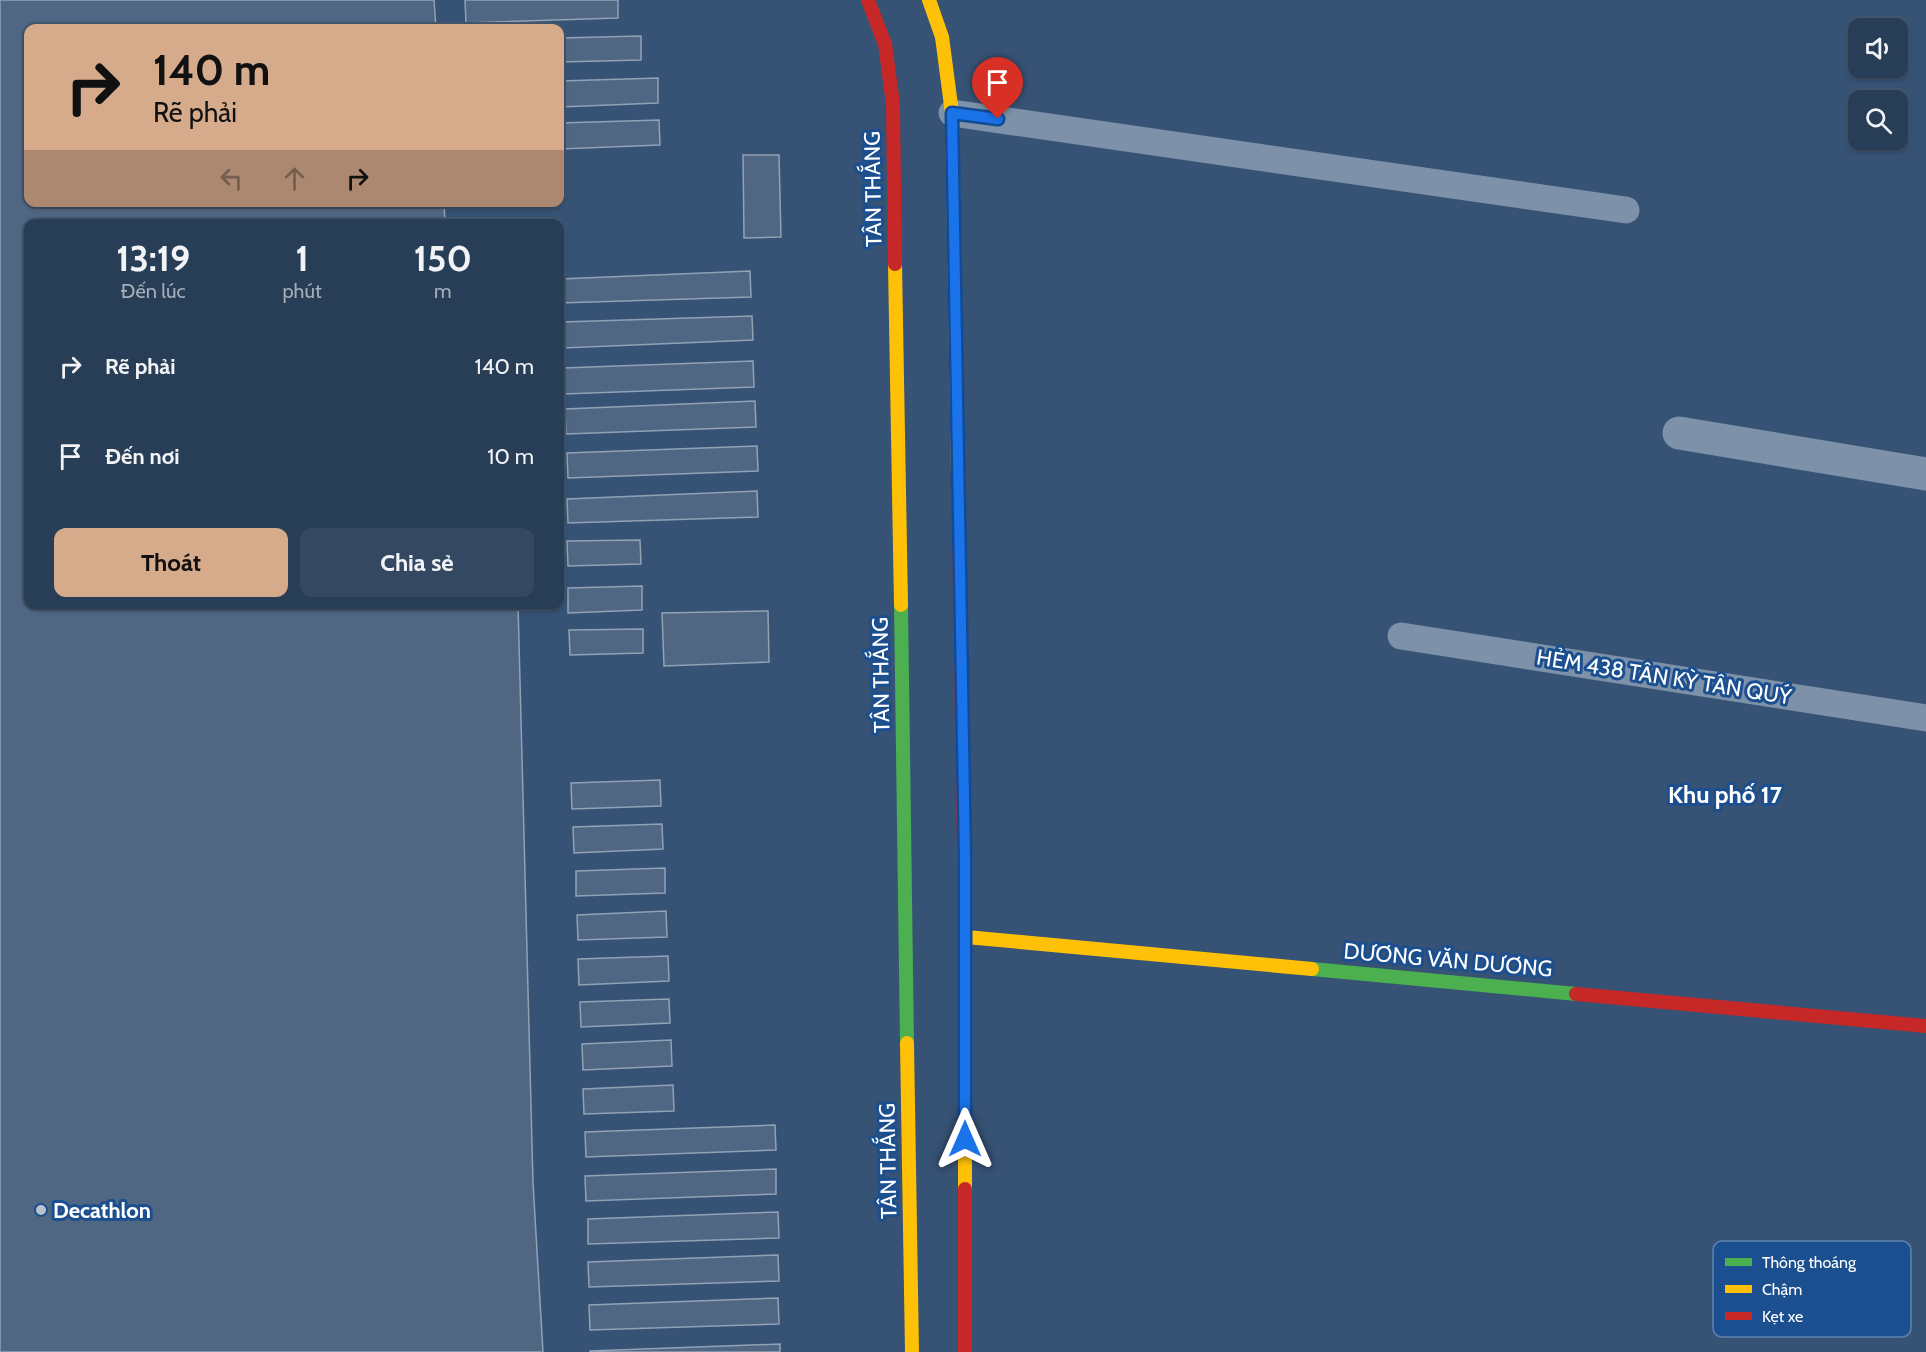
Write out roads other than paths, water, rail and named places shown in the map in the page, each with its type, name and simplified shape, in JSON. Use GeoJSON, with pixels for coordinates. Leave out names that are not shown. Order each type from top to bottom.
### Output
{"type":"FeatureCollection","features":[{"type":"Feature","properties":{"kind":"street","name":"TÂN THẮNG"},"geometry":{"type":"LineString","coordinates":[[868,0],[885,44],[893,104],[912,1352]]}},
{"type":"Feature","properties":{"kind":"street"},"geometry":{"type":"LineString","coordinates":[[929,0],[942,37],[952,113],[966,937],[965,1352]]}},
{"type":"Feature","properties":{"kind":"street"},"geometry":{"type":"LineString","coordinates":[[1679,433],[1926,474]]}},
{"type":"Feature","properties":{"kind":"street","name":"DƯƠNG VĂN DƯƠNG"},"geometry":{"type":"LineString","coordinates":[[966,937],[1926,1026]]}},
{"type":"Feature","properties":{"kind":"lane"},"geometry":{"type":"LineString","coordinates":[[952,113],[1626,210]]}},
{"type":"Feature","properties":{"kind":"lane","name":"HẺM 438 TÂN KỲ TÂN QUÝ"},"geometry":{"type":"LineString","coordinates":[[1401,636],[1926,718]]}},
{"type":"Feature","properties":{"kind":"place","name":"Decathlon"},"geometry":{"type":"Point","coordinates":[41,1210]}},
{"type":"Feature","properties":{"kind":"district","name":"Khu phố 17"},"geometry":{"type":"Point","coordinates":[1725,794]}}]}
